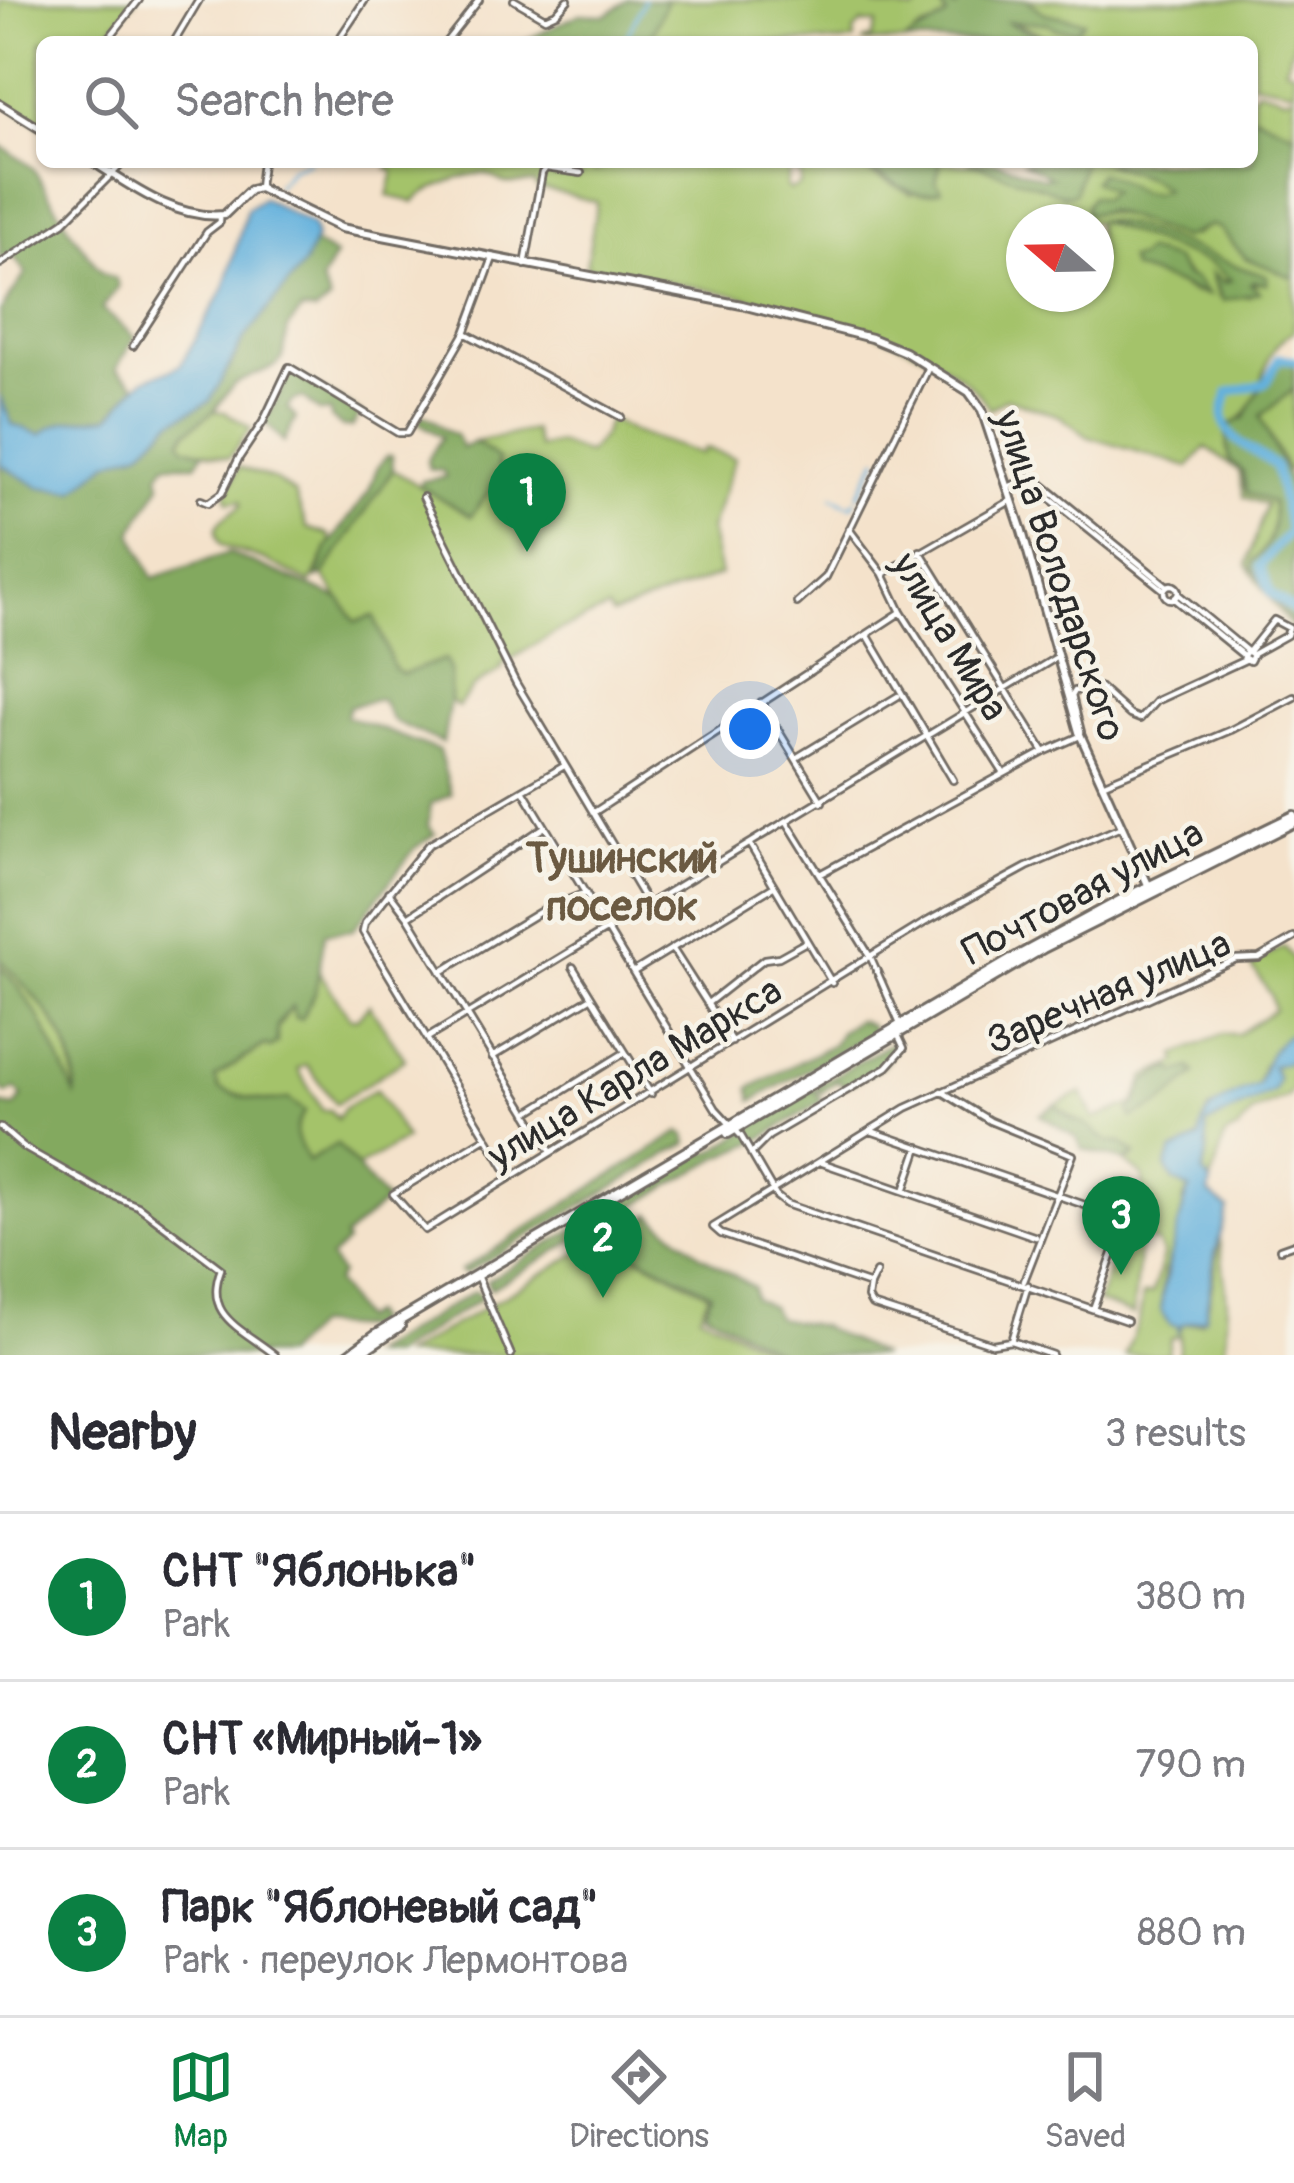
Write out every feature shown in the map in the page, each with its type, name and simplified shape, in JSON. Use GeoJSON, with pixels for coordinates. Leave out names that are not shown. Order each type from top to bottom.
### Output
{"type":"FeatureCollection","features":[{"type":"Feature","properties":{"kind":"main road","name":"Почтовая улица"},"geometry":{"type":"LineString","coordinates":[[352,1355],[900,1029],[1150,889],[1294,819]]}},
{"type":"Feature","properties":{"kind":"street"},"geometry":{"type":"LineString","coordinates":[[111,36],[139,0]]}},
{"type":"Feature","properties":{"kind":"street"},"geometry":{"type":"LineString","coordinates":[[178,36],[199,0]]}},
{"type":"Feature","properties":{"kind":"street"},"geometry":{"type":"LineString","coordinates":[[341,36],[365,0]]}},
{"type":"Feature","properties":{"kind":"street"},"geometry":{"type":"LineString","coordinates":[[451,36],[479,0]]}},
{"type":"Feature","properties":{"kind":"street"},"geometry":{"type":"LineString","coordinates":[[514,0],[545,18],[568,0]]}},
{"type":"Feature","properties":{"kind":"street"},"geometry":{"type":"LineString","coordinates":[[0,104],[36,126]]}},
{"type":"Feature","properties":{"kind":"street"},"geometry":{"type":"LineString","coordinates":[[102,168],[167,205],[220,216]]}},
{"type":"Feature","properties":{"kind":"street"},"geometry":{"type":"LineString","coordinates":[[0,264],[64,222],[119,168]]}},
{"type":"Feature","properties":{"kind":"street"},"geometry":{"type":"LineString","coordinates":[[133,346],[207,232],[250,190],[259,188],[261,168]]}},
{"type":"Feature","properties":{"kind":"street"},"geometry":{"type":"LineString","coordinates":[[525,265],[542,173],[546,168],[581,173]]}},
{"type":"Feature","properties":{"kind":"street","name":"улица Володарского"},"geometry":{"type":"LineString","coordinates":[[259,188],[322,221],[752,308],[885,343],[969,392],[979,403],[1008,486],[1080,734],[1150,889]]}},
{"type":"Feature","properties":{"kind":"street"},"geometry":{"type":"LineString","coordinates":[[202,500],[208,503],[222,493],[289,367],[398,433],[407,433],[465,332],[493,258]]}},
{"type":"Feature","properties":{"kind":"street"},"geometry":{"type":"LineString","coordinates":[[465,332],[621,417]]}},
{"type":"Feature","properties":{"kind":"street"},"geometry":{"type":"LineString","coordinates":[[797,603],[826,577],[929,367]]}},
{"type":"Feature","properties":{"kind":"street"},"geometry":{"type":"LineString","coordinates":[[1008,486],[1030,479],[1166,588],[1167,598],[1176,596]]}},
{"type":"Feature","properties":{"kind":"street"},"geometry":{"type":"LineString","coordinates":[[423,497],[516,683],[649,906]]}},
{"type":"Feature","properties":{"kind":"street"},"geometry":{"type":"LineString","coordinates":[[883,574],[1012,500]]}},
{"type":"Feature","properties":{"kind":"street","name":"улица Мира"},"geometry":{"type":"LineString","coordinates":[[849,529],[883,574],[901,612],[1004,774]]}},
{"type":"Feature","properties":{"kind":"street"},"geometry":{"type":"LineString","coordinates":[[920,551],[1044,752]]}},
{"type":"Feature","properties":{"kind":"street"},"geometry":{"type":"LineString","coordinates":[[1166,588],[1175,586],[1176,596],[1247,654]]}},
{"type":"Feature","properties":{"kind":"street"},"geometry":{"type":"LineString","coordinates":[[593,813],[901,612]]}},
{"type":"Feature","properties":{"kind":"street"},"geometry":{"type":"LineString","coordinates":[[820,874],[1080,734],[1084,731],[1072,696],[1075,691],[1099,687],[1140,718],[1156,701],[1161,703],[1287,635],[1288,628],[1274,620],[1247,654]]}},
{"type":"Feature","properties":{"kind":"street"},"geometry":{"type":"LineString","coordinates":[[868,636],[953,780]]}},
{"type":"Feature","properties":{"kind":"street"},"geometry":{"type":"LineString","coordinates":[[429,1037],[1057,657]]}},
{"type":"Feature","properties":{"kind":"street"},"geometry":{"type":"LineString","coordinates":[[796,758],[900,695]]}},
{"type":"Feature","properties":{"kind":"street"},"geometry":{"type":"LineString","coordinates":[[1102,784],[1232,730],[1294,697]]}},
{"type":"Feature","properties":{"kind":"street"},"geometry":{"type":"LineString","coordinates":[[761,702],[823,802]]}},
{"type":"Feature","properties":{"kind":"street"},"geometry":{"type":"LineString","coordinates":[[512,1178],[363,932],[365,923],[428,845],[564,766]]}},
{"type":"Feature","properties":{"kind":"street"},"geometry":{"type":"LineString","coordinates":[[523,790],[691,1069],[771,1190],[786,1204],[1126,1321]]}},
{"type":"Feature","properties":{"kind":"street"},"geometry":{"type":"LineString","coordinates":[[751,1154],[769,1136],[887,1067],[904,1048],[871,958],[787,822]]}},
{"type":"Feature","properties":{"kind":"street"},"geometry":{"type":"LineString","coordinates":[[408,917],[545,827]]}},
{"type":"Feature","properties":{"kind":"street","name":"улица Карла Маркса"},"geometry":{"type":"LineString","coordinates":[[487,1137],[393,1194],[425,1230],[975,893],[1078,842],[1121,827]]}},
{"type":"Feature","properties":{"kind":"street"},"geometry":{"type":"LineString","coordinates":[[750,845],[832,983]]}},
{"type":"Feature","properties":{"kind":"street"},"geometry":{"type":"LineString","coordinates":[[634,972],[773,887]]}},
{"type":"Feature","properties":{"kind":"street"},"geometry":{"type":"LineString","coordinates":[[389,892],[552,1153]]}},
{"type":"Feature","properties":{"kind":"street"},"geometry":{"type":"LineString","coordinates":[[440,972],[543,910],[586,893]]}},
{"type":"Feature","properties":{"kind":"street","name":"Заречная улица"},"geometry":{"type":"LineString","coordinates":[[870,1285],[716,1230],[717,1223],[941,1091],[1236,959],[1259,958],[1294,938]]}},
{"type":"Feature","properties":{"kind":"street"},"geometry":{"type":"LineString","coordinates":[[708,1003],[764,959],[779,958],[806,941]]}},
{"type":"Feature","properties":{"kind":"street"},"geometry":{"type":"LineString","coordinates":[[672,948],[732,1042]]}},
{"type":"Feature","properties":{"kind":"street"},"geometry":{"type":"LineString","coordinates":[[573,967],[651,1094]]}},
{"type":"Feature","properties":{"kind":"street"},"geometry":{"type":"LineString","coordinates":[[493,1057],[591,997]]}},
{"type":"Feature","properties":{"kind":"street"},"geometry":{"type":"LineString","coordinates":[[527,1112],[626,1052]]}},
{"type":"Feature","properties":{"kind":"street"},"geometry":{"type":"LineString","coordinates":[[941,1091],[990,1121],[1072,1155],[1038,1238],[1011,1341]]}},
{"type":"Feature","properties":{"kind":"street"},"geometry":{"type":"LineString","coordinates":[[0,1127],[23,1147],[137,1206],[199,1249],[221,1269],[212,1292],[218,1310],[274,1355]]}},
{"type":"Feature","properties":{"kind":"street"},"geometry":{"type":"LineString","coordinates":[[871,1130],[1125,1219]]}},
{"type":"Feature","properties":{"kind":"street"},"geometry":{"type":"LineString","coordinates":[[904,1191],[920,1147]]}},
{"type":"Feature","properties":{"kind":"street"},"geometry":{"type":"LineString","coordinates":[[820,1162],[1038,1238]]}},
{"type":"Feature","properties":{"kind":"street"},"geometry":{"type":"LineString","coordinates":[[1093,1309],[1135,1192]]}},
{"type":"Feature","properties":{"kind":"street"},"geometry":{"type":"LineString","coordinates":[[1280,1249],[1294,1244]]}},
{"type":"Feature","properties":{"kind":"street"},"geometry":{"type":"LineString","coordinates":[[876,1273],[868,1298],[872,1305],[992,1344],[1011,1341],[1052,1355]]}},
{"type":"Feature","properties":{"kind":"street"},"geometry":{"type":"LineString","coordinates":[[478,1277],[511,1355]]}},
{"type":"Feature","properties":{"kind":"green space"},"geometry":{"type":"Polygon","coordinates":[[[0,0],[135,0],[105,36],[36,36],[36,123],[0,100],[0,0]]]}},
{"type":"Feature","properties":{"kind":"green space"},"geometry":{"type":"Polygon","coordinates":[[[628,0],[667,0],[652,36],[534,36],[580,14],[606,15],[628,0]]]}},
{"type":"Feature","properties":{"kind":"green space"},"geometry":{"type":"Polygon","coordinates":[[[667,0],[865,0],[877,7],[914,11],[927,0],[964,3],[940,23],[913,36],[873,36],[877,24],[862,23],[855,36],[652,36],[667,0]]]}},
{"type":"Feature","properties":{"kind":"green space"},"geometry":{"type":"Polygon","coordinates":[[[963,0],[1027,0],[1044,13],[1084,21],[1077,30],[1056,29],[1048,23],[1008,22],[1041,36],[914,36],[947,15],[940,6],[945,1],[955,8],[963,0]]]}},
{"type":"Feature","properties":{"kind":"green space"},"geometry":{"type":"Polygon","coordinates":[[[1027,0],[1294,0],[1294,43],[1285,67],[1294,71],[1294,90],[1258,83],[1258,36],[1043,36],[1006,21],[1048,23],[1056,29],[1083,21],[1044,13],[1027,0]]]}},
{"type":"Feature","properties":{"kind":"green space"},"geometry":{"type":"Polygon","coordinates":[[[1258,89],[1286,97],[1294,94],[1294,133],[1258,117],[1258,89]]]}},
{"type":"Feature","properties":{"kind":"green space"},"geometry":{"type":"Polygon","coordinates":[[[1258,117],[1294,133],[1294,278],[1246,258],[1219,228],[1210,225],[1183,238],[1114,213],[1114,204],[1087,204],[1092,196],[1102,199],[1111,191],[1093,181],[1099,173],[1147,193],[1165,189],[1150,178],[1120,168],[1258,168],[1258,117]]]}},
{"type":"Feature","properties":{"kind":"green space"},"geometry":{"type":"Polygon","coordinates":[[[0,145],[33,168],[102,273],[116,279],[118,287],[102,309],[135,337],[116,369],[137,385],[109,417],[74,420],[41,435],[12,424],[0,396],[0,312],[26,273],[11,253],[0,259],[0,145]]]}},
{"type":"Feature","properties":{"kind":"green space"},"geometry":{"type":"Polygon","coordinates":[[[387,168],[527,168],[578,178],[585,168],[790,168],[786,187],[790,190],[800,185],[796,168],[861,168],[911,194],[936,181],[939,168],[992,168],[1065,195],[1075,193],[1081,168],[1120,168],[1159,181],[1166,189],[1141,193],[1127,185],[1102,204],[1006,204],[1006,312],[1114,312],[1114,227],[1213,264],[1232,280],[1229,284],[1216,276],[1212,279],[1219,298],[1250,296],[1248,284],[1267,283],[1266,276],[1114,223],[1114,215],[1193,236],[1210,225],[1219,228],[1246,258],[1294,278],[1294,331],[1272,352],[1251,407],[1226,427],[1228,451],[1241,473],[1244,487],[1272,502],[1271,534],[1253,561],[1294,632],[1247,565],[1266,505],[1244,497],[1239,471],[1206,447],[1189,467],[1088,437],[1060,416],[1007,398],[989,409],[963,379],[920,352],[866,330],[742,296],[586,267],[597,202],[535,183],[505,183],[479,174],[436,187],[414,202],[388,196],[394,171],[387,168]],[[1145,251],[1129,259],[1191,292],[1208,295],[1180,268],[1145,251]]]}},
{"type":"Feature","properties":{"kind":"green space"},"geometry":{"type":"Polygon","coordinates":[[[861,168],[939,168],[936,181],[941,190],[915,193],[861,168]]]}},
{"type":"Feature","properties":{"kind":"green space"},"geometry":{"type":"Polygon","coordinates":[[[986,168],[1014,168],[1043,178],[1051,177],[1034,168],[1081,168],[1075,193],[1065,195],[986,168]]]}},
{"type":"Feature","properties":{"kind":"green space"},"geometry":{"type":"Polygon","coordinates":[[[1114,222],[1267,276],[1267,284],[1253,281],[1250,284],[1260,292],[1223,301],[1211,273],[1224,283],[1231,280],[1212,264],[1114,227],[1114,222]]]}},
{"type":"Feature","properties":{"kind":"green space"},"geometry":{"type":"Polygon","coordinates":[[[313,243],[335,256],[321,281],[330,301],[315,312],[302,310],[288,328],[283,357],[275,366],[234,384],[214,411],[187,431],[181,440],[185,447],[204,452],[196,464],[166,464],[159,474],[161,484],[132,532],[153,578],[229,553],[340,599],[356,622],[374,616],[394,669],[403,674],[445,659],[450,671],[443,743],[393,721],[381,699],[349,706],[346,716],[439,751],[451,794],[431,804],[428,826],[435,834],[415,848],[353,930],[325,933],[315,993],[301,1019],[295,1018],[292,1006],[277,1025],[277,1043],[270,1048],[264,1045],[215,1077],[219,1089],[263,1101],[288,1099],[305,1111],[296,1131],[308,1161],[337,1144],[386,1201],[344,1238],[346,1243],[330,1258],[340,1274],[335,1282],[361,1320],[370,1314],[374,1321],[365,1328],[315,1325],[284,1355],[0,1355],[0,1104],[15,1107],[22,1097],[16,1089],[6,1094],[0,1087],[0,967],[35,1011],[75,1095],[75,1076],[64,1038],[0,960],[0,464],[39,487],[75,491],[108,462],[141,451],[229,369],[243,340],[304,264],[313,243]]]}},
{"type":"Feature","properties":{"kind":"green space"},"geometry":{"type":"Polygon","coordinates":[[[1145,251],[1175,260],[1185,276],[1195,279],[1208,295],[1131,268],[1129,259],[1145,251]]]}},
{"type":"Feature","properties":{"kind":"green space"},"geometry":{"type":"Polygon","coordinates":[[[1279,361],[1294,364],[1294,389],[1260,416],[1292,488],[1293,625],[1252,567],[1271,534],[1272,502],[1247,493],[1243,471],[1230,461],[1225,427],[1245,418],[1279,361]]]}},
{"type":"Feature","properties":{"kind":"green space"},"geometry":{"type":"Polygon","coordinates":[[[297,374],[361,413],[352,427],[343,427],[331,418],[330,411],[320,412],[303,398],[293,400],[287,408],[296,418],[284,442],[265,422],[289,376],[297,374]]]}},
{"type":"Feature","properties":{"kind":"green space"},"geometry":{"type":"Polygon","coordinates":[[[1294,389],[1294,466],[1287,471],[1260,416],[1294,389]]]}},
{"type":"Feature","properties":{"kind":"green space"},"geometry":{"type":"Polygon","coordinates":[[[214,411],[225,412],[251,428],[229,458],[185,447],[181,440],[214,411]]]}},
{"type":"Feature","properties":{"kind":"green space"},"geometry":{"type":"Polygon","coordinates":[[[423,415],[456,435],[462,448],[475,442],[499,460],[497,464],[505,471],[471,516],[420,486],[422,481],[446,477],[443,471],[429,469],[427,461],[442,437],[418,422],[423,415]]]}},
{"type":"Feature","properties":{"kind":"green space"},"geometry":{"type":"Polygon","coordinates":[[[609,419],[633,432],[701,454],[704,448],[735,458],[710,530],[720,575],[612,615],[608,609],[558,631],[501,665],[502,669],[473,687],[458,707],[450,701],[450,671],[403,674],[394,670],[374,616],[356,622],[323,575],[393,470],[470,516],[499,460],[475,442],[533,430],[539,448],[558,443],[587,454],[602,437],[609,419]]]}},
{"type":"Feature","properties":{"kind":"green space"},"geometry":{"type":"Polygon","coordinates":[[[387,456],[392,456],[393,470],[317,578],[327,548],[369,491],[387,456]]]}},
{"type":"Feature","properties":{"kind":"green space"},"geometry":{"type":"Polygon","coordinates":[[[239,467],[276,480],[295,494],[307,528],[329,535],[331,542],[311,583],[222,546],[217,527],[241,506],[241,501],[228,502],[226,495],[239,467]]]}},
{"type":"Feature","properties":{"kind":"green space"},"geometry":{"type":"Polygon","coordinates":[[[1284,947],[1294,960],[1294,1031],[1263,1066],[1258,1085],[1209,1110],[1200,1138],[1173,1152],[1166,1167],[1174,1181],[1190,1190],[1164,1273],[1162,1297],[1180,1330],[1182,1324],[1201,1322],[1220,1238],[1227,1301],[1225,1355],[1178,1355],[1180,1335],[1170,1339],[1168,1355],[1125,1355],[1139,1321],[1143,1295],[1153,1293],[1163,1254],[1157,1243],[1143,1238],[1144,1227],[1131,1218],[1143,1196],[1143,1176],[1125,1161],[1133,1158],[1121,1143],[1108,1142],[1055,1105],[1082,1093],[1094,1119],[1135,1103],[1145,1077],[1178,1062],[1176,1055],[1223,1034],[1238,1034],[1274,1010],[1271,995],[1251,965],[1284,947]]]}},
{"type":"Feature","properties":{"kind":"green space"},"geometry":{"type":"Polygon","coordinates":[[[0,960],[41,1005],[63,1039],[75,1098],[45,1028],[0,967],[0,960]]]}},
{"type":"Feature","properties":{"kind":"green space"},"geometry":{"type":"Polygon","coordinates":[[[320,973],[350,1018],[357,1018],[369,1005],[405,1059],[336,1104],[307,1065],[298,1069],[322,1110],[330,1110],[337,1119],[343,1109],[376,1089],[406,1139],[357,1167],[337,1144],[308,1162],[296,1131],[304,1111],[288,1099],[261,1101],[219,1089],[215,1077],[267,1045],[293,1004],[301,1018],[320,973]]]}},
{"type":"Feature","properties":{"kind":"green space"},"geometry":{"type":"Polygon","coordinates":[[[858,1020],[873,1031],[752,1101],[750,1088],[833,1044],[841,1031],[858,1020]]]}},
{"type":"Feature","properties":{"kind":"green space"},"geometry":{"type":"Polygon","coordinates":[[[895,1041],[890,1057],[870,1074],[846,1087],[838,1080],[821,1093],[816,1086],[895,1041]]]}},
{"type":"Feature","properties":{"kind":"green space"},"geometry":{"type":"Polygon","coordinates":[[[1294,1061],[1293,1090],[1288,1097],[1253,1112],[1239,1129],[1225,1136],[1211,1182],[1203,1173],[1206,1124],[1273,1091],[1272,1067],[1294,1061]]]}},
{"type":"Feature","properties":{"kind":"green space"},"geometry":{"type":"Polygon","coordinates":[[[1171,1068],[1177,1073],[1191,1068],[1196,1074],[1161,1104],[1132,1118],[1129,1111],[1145,1082],[1171,1068]]]}},
{"type":"Feature","properties":{"kind":"green space"},"geometry":{"type":"Polygon","coordinates":[[[813,1088],[822,1101],[490,1289],[487,1281],[714,1151],[813,1088]]]}},
{"type":"Feature","properties":{"kind":"green space"},"geometry":{"type":"Polygon","coordinates":[[[1055,1105],[1108,1142],[1121,1143],[1136,1154],[1125,1161],[1082,1149],[1077,1138],[1040,1115],[1055,1105]]]}},
{"type":"Feature","properties":{"kind":"green space"},"geometry":{"type":"Polygon","coordinates":[[[680,1132],[688,1143],[464,1274],[460,1271],[680,1132]]]}},
{"type":"Feature","properties":{"kind":"green space"},"geometry":{"type":"Polygon","coordinates":[[[651,1214],[699,1254],[753,1287],[754,1298],[771,1307],[777,1318],[820,1326],[881,1355],[785,1355],[705,1311],[711,1293],[629,1251],[616,1269],[604,1243],[651,1214]]]}},
{"type":"Feature","properties":{"kind":"green space"},"geometry":{"type":"Polygon","coordinates":[[[1126,1224],[1141,1229],[1133,1315],[1098,1302],[1126,1224]]]}},
{"type":"Feature","properties":{"kind":"green space"},"geometry":{"type":"Polygon","coordinates":[[[590,1246],[612,1276],[630,1253],[709,1294],[700,1314],[780,1355],[403,1355],[590,1246]]]}},
{"type":"Feature","properties":{"kind":"green space"},"geometry":{"type":"Polygon","coordinates":[[[475,1291],[482,1298],[392,1355],[369,1355],[475,1291]]]}},
{"type":"Feature","properties":{"kind":"water"},"geometry":{"type":"Polygon","coordinates":[[[263,198],[312,225],[316,238],[304,264],[243,340],[210,401],[171,422],[141,451],[108,462],[75,491],[39,487],[0,464],[0,396],[12,424],[41,435],[64,422],[109,417],[144,380],[181,364],[224,289],[247,209],[263,198]]]}},
{"type":"Feature","properties":{"kind":"water"},"geometry":{"type":"Polygon","coordinates":[[[1294,1031],[1294,1061],[1272,1066],[1278,1079],[1274,1091],[1206,1125],[1203,1173],[1211,1182],[1209,1194],[1228,1209],[1215,1253],[1205,1318],[1182,1324],[1178,1331],[1161,1309],[1190,1190],[1174,1181],[1166,1167],[1172,1152],[1200,1138],[1211,1110],[1258,1085],[1275,1047],[1294,1031]]]}},
{"type":"Feature","properties":{"kind":"waterway"},"geometry":{"type":"LineString","coordinates":[[627,36],[644,0]]}},
{"type":"Feature","properties":{"kind":"waterway"},"geometry":{"type":"LineString","coordinates":[[277,186],[292,168]]}},
{"type":"Feature","properties":{"kind":"waterway"},"geometry":{"type":"LineString","coordinates":[[1294,361],[1279,358],[1266,383],[1229,392],[1224,407],[1224,420],[1234,438],[1275,466],[1290,531],[1260,566],[1271,593],[1294,611]]}},
{"type":"Feature","properties":{"kind":"waterway"},"geometry":{"type":"LineString","coordinates":[[858,495],[878,458]]}},
{"type":"Feature","properties":{"kind":"waterway"},"geometry":{"type":"LineString","coordinates":[[832,497],[851,506],[855,501]]}},
{"type":"Feature","properties":{"kind":"place","name":"СНТ \"Яблонька\""},"geometry":{"type":"Point","coordinates":[527,552]}},
{"type":"Feature","properties":{"kind":"place","name":"Парк \"Яблоневый сад\""},"geometry":{"type":"Point","coordinates":[1121,1275]}},
{"type":"Feature","properties":{"kind":"place","name":"СНТ «Мирный-1»"},"geometry":{"type":"Point","coordinates":[603,1298]}},
{"type":"Feature","properties":{"kind":"district","name":"Тушинский поселок"},"geometry":{"type":"Point","coordinates":[622,881]}}]}
